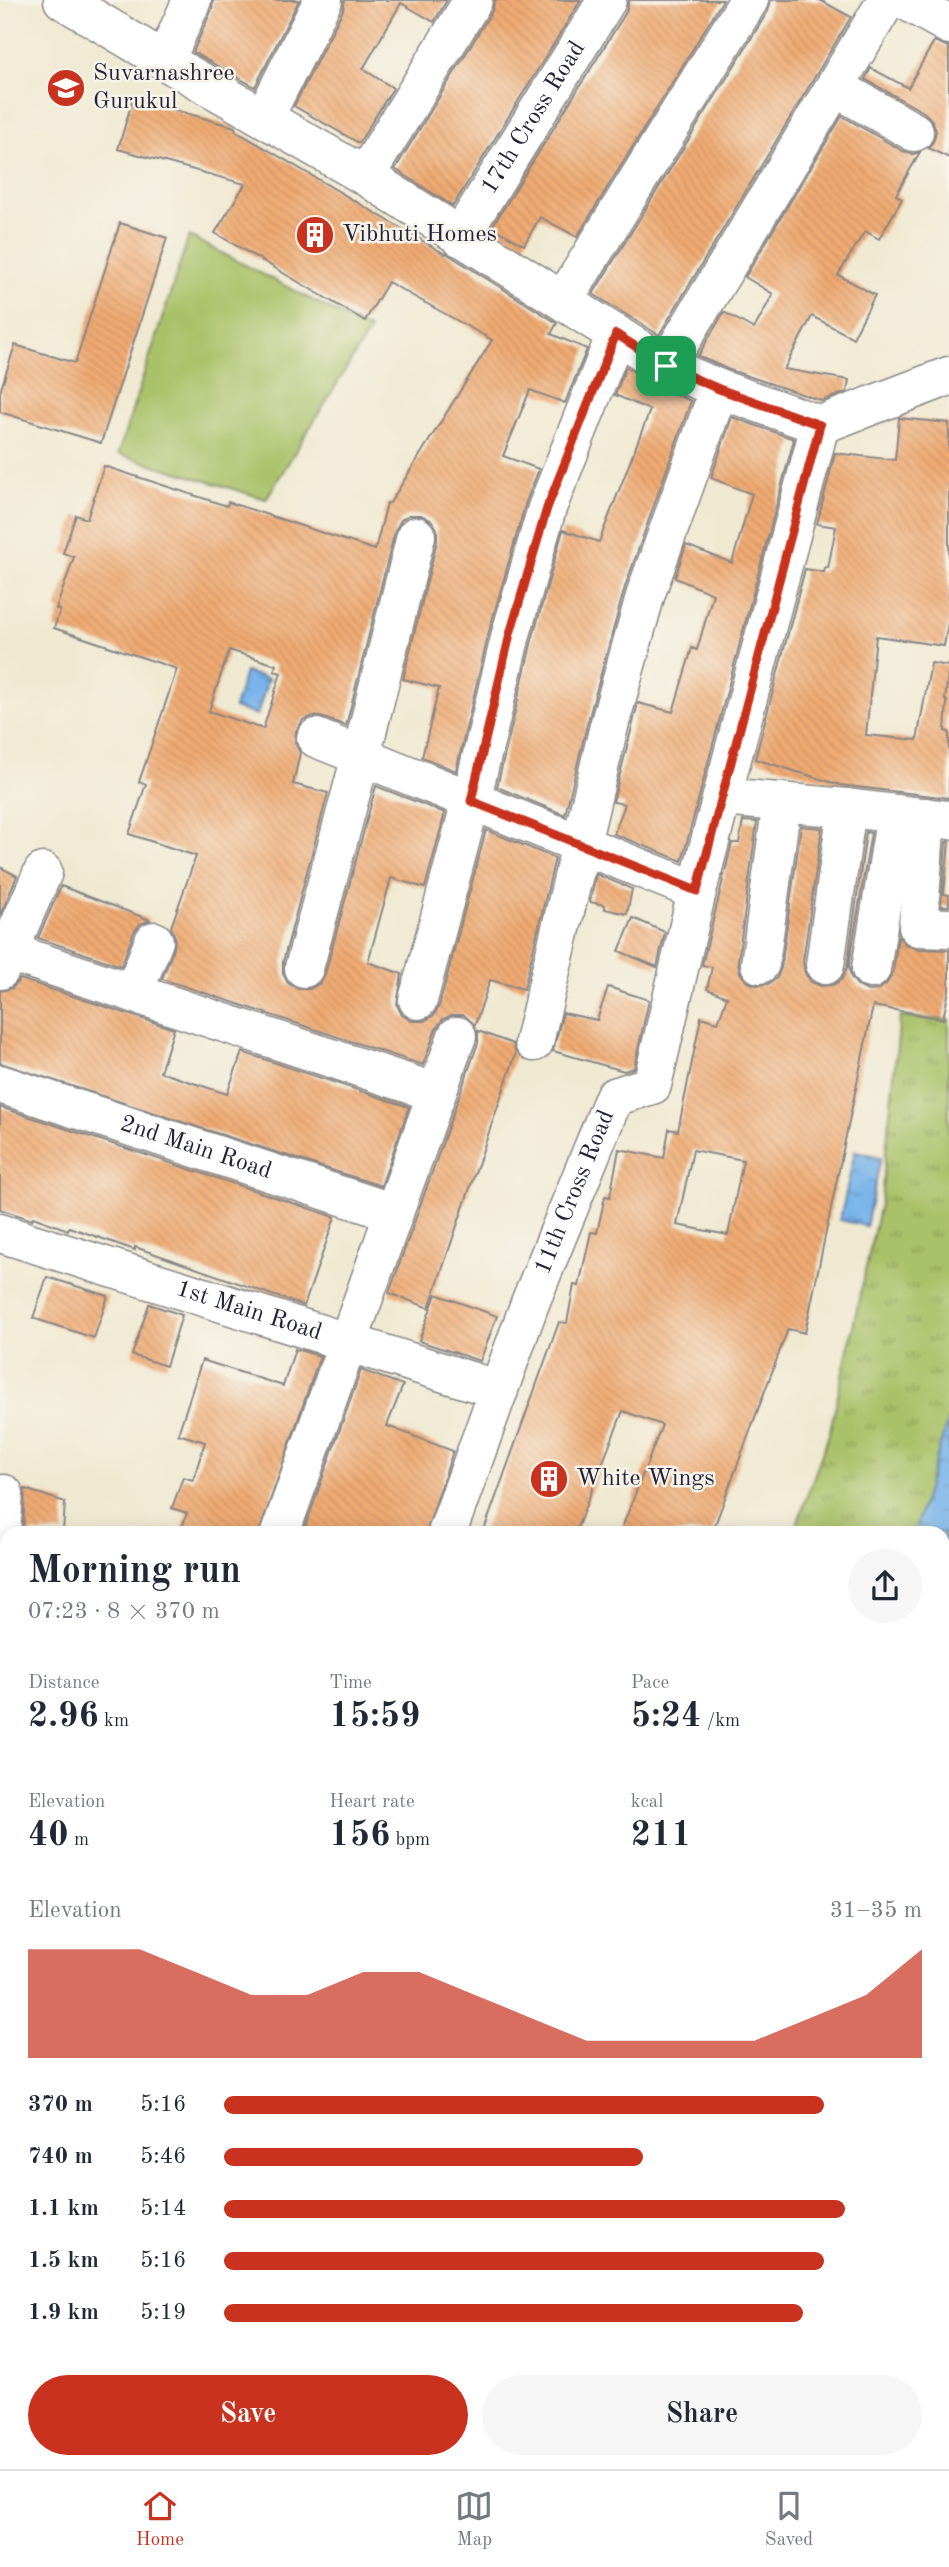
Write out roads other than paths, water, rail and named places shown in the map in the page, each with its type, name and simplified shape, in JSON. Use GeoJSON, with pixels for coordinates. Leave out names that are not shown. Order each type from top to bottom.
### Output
{"type":"FeatureCollection","features":[{"type":"Feature","properties":{"kind":"street"},"geometry":{"type":"LineString","coordinates":[[65,0],[164,61],[365,176],[666,366],[719,389],[820,425],[949,376]]}},
{"type":"Feature","properties":{"kind":"street"},"geometry":{"type":"LineString","coordinates":[[164,61],[192,0]]}},
{"type":"Feature","properties":{"kind":"street"},"geometry":{"type":"LineString","coordinates":[[261,115],[273,100],[323,0]]}},
{"type":"Feature","properties":{"kind":"street"},"geometry":{"type":"LineString","coordinates":[[365,176],[473,0]]}},
{"type":"Feature","properties":{"kind":"street","name":"17th Cross Road"},"geometry":{"type":"LineString","coordinates":[[460,237],[607,0]]}},
{"type":"Feature","properties":{"kind":"street"},"geometry":{"type":"LineString","coordinates":[[563,301],[749,0]]}},
{"type":"Feature","properties":{"kind":"street"},"geometry":{"type":"LineString","coordinates":[[666,366],[887,0]]}},
{"type":"Feature","properties":{"kind":"street"},"geometry":{"type":"LineString","coordinates":[[905,0],[949,25]]}},
{"type":"Feature","properties":{"kind":"street"},"geometry":{"type":"LineString","coordinates":[[835,87],[914,132]]}},
{"type":"Feature","properties":{"kind":"street"},"geometry":{"type":"LineString","coordinates":[[418,1000],[471,801],[510,634],[547,508],[616,334]]}},
{"type":"Feature","properties":{"kind":"street"},"geometry":{"type":"LineString","coordinates":[[534,1042],[609,726],[646,593],[719,389]]}},
{"type":"Feature","properties":{"kind":"street","name":"11th Cross Road"},"geometry":{"type":"LineString","coordinates":[[450,1526],[530,1303],[614,1097],[652,1085],[697,891],[820,425]]}},
{"type":"Feature","properties":{"kind":"street"},"geometry":{"type":"LineString","coordinates":[[304,968],[416,536]]}},
{"type":"Feature","properties":{"kind":"street"},"geometry":{"type":"LineString","coordinates":[[316,738],[697,891]]}},
{"type":"Feature","properties":{"kind":"street"},"geometry":{"type":"LineString","coordinates":[[722,797],[924,817]]}},
{"type":"Feature","properties":{"kind":"street"},"geometry":{"type":"LineString","coordinates":[[760,964],[782,802]]}},
{"type":"Feature","properties":{"kind":"street"},"geometry":{"type":"LineString","coordinates":[[825,965],[847,808]]}},
{"type":"Feature","properties":{"kind":"street"},"geometry":{"type":"LineString","coordinates":[[924,817],[918,927],[949,928]]}},
{"type":"Feature","properties":{"kind":"street"},"geometry":{"type":"LineString","coordinates":[[871,969],[924,817]]}},
{"type":"Feature","properties":{"kind":"street"},"geometry":{"type":"LineString","coordinates":[[43,872],[4,961],[134,991],[437,1093]]}},
{"type":"Feature","properties":{"kind":"street"},"geometry":{"type":"LineString","coordinates":[[134,991],[154,941]]}},
{"type":"Feature","properties":{"kind":"street"},"geometry":{"type":"LineString","coordinates":[[282,1526],[457,1036]]}},
{"type":"Feature","properties":{"kind":"street","name":"2nd Main Road"},"geometry":{"type":"LineString","coordinates":[[0,1084],[394,1213]]}},
{"type":"Feature","properties":{"kind":"street","name":"1st Main Road"},"geometry":{"type":"LineString","coordinates":[[0,1233],[499,1390]]}},
{"type":"Feature","properties":{"kind":"street"},"geometry":{"type":"LineString","coordinates":[[1,1526],[4,1494]]}},
{"type":"Feature","properties":{"kind":"water"},"geometry":{"type":"Polygon","coordinates":[[[245,672],[268,679],[257,715],[234,708],[245,672]]]}},
{"type":"Feature","properties":{"kind":"water"},"geometry":{"type":"Polygon","coordinates":[[[855,1151],[881,1157],[866,1226],[840,1220],[855,1151]]]}},
{"type":"Feature","properties":{"kind":"water"},"geometry":{"type":"Polygon","coordinates":[[[949,1416],[949,1526],[916,1526],[949,1416]]]}},
{"type":"Feature","properties":{"kind":"place","name":"Suvarnashree Gurukul"},"geometry":{"type":"Point","coordinates":[66,88]}},
{"type":"Feature","properties":{"kind":"place","name":"Vibhuti Homes"},"geometry":{"type":"Point","coordinates":[315,235]}},
{"type":"Feature","properties":{"kind":"place","name":"White Wings"},"geometry":{"type":"Point","coordinates":[549,1479]}}]}
